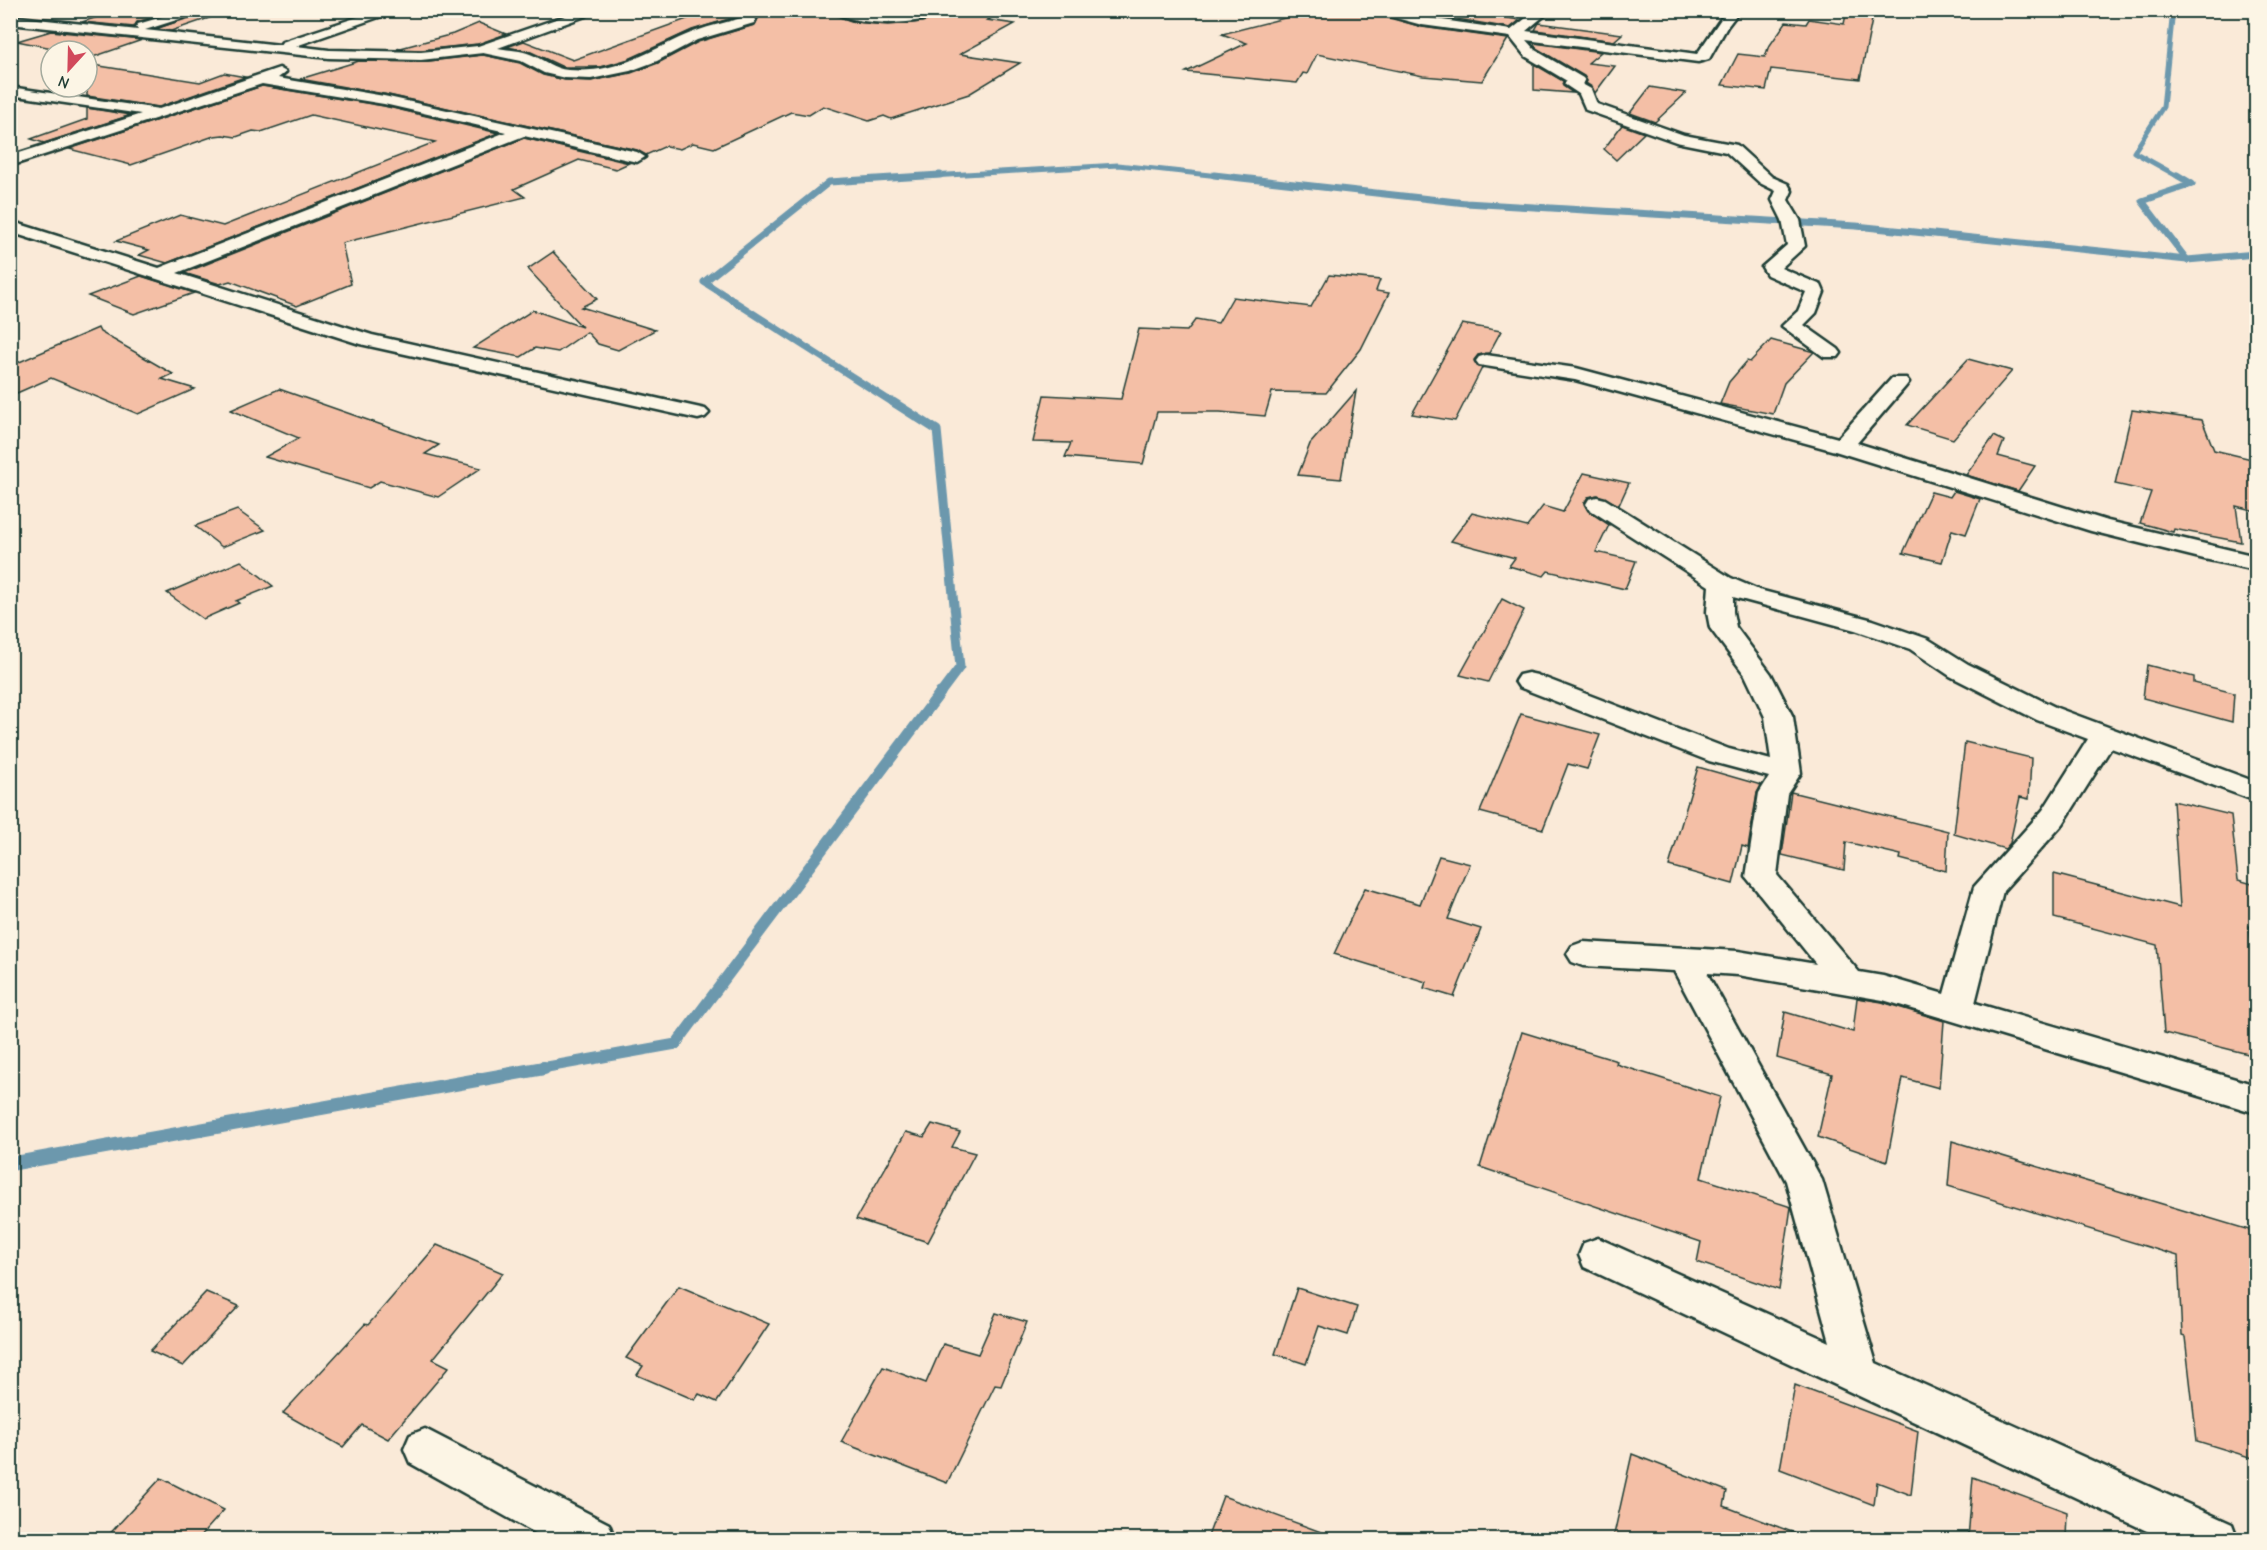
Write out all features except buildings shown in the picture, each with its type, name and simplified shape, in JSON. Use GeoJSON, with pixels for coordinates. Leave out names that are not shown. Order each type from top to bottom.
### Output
{"type":"FeatureCollection","features":[{"type":"Feature","properties":{"kind":"street"},"geometry":{"type":"LineString","coordinates":[[150,29],[202,10]]}},
{"type":"Feature","properties":{"kind":"street"},"geometry":{"type":"LineString","coordinates":[[276,49],[393,10]]}},
{"type":"Feature","properties":{"kind":"street"},"geometry":{"type":"LineString","coordinates":[[10,20],[123,31],[150,29],[276,49],[329,54],[421,56],[480,50],[596,10]]}},
{"type":"Feature","properties":{"kind":"street"},"geometry":{"type":"LineString","coordinates":[[480,50],[525,57],[549,70],[565,74],[591,75],[625,68],[652,58],[692,37],[749,20],[754,10]]}},
{"type":"Feature","properties":{"kind":"street"},"geometry":{"type":"LineString","coordinates":[[837,10],[883,20],[903,21],[921,18],[939,10]]}},
{"type":"Feature","properties":{"kind":"street"},"geometry":{"type":"LineString","coordinates":[[1373,10],[1422,21],[1698,58],[1704,56],[1721,26],[1734,10]]}},
{"type":"Feature","properties":{"kind":"street"},"geometry":{"type":"LineString","coordinates":[[1514,34],[1545,10]]}},
{"type":"Feature","properties":{"kind":"street"},"geometry":{"type":"LineString","coordinates":[[1514,34],[1530,53],[1578,81],[1571,84],[1586,92],[1591,107],[1682,139],[1731,148],[1766,180],[1782,187],[1784,191],[1780,200],[1792,222],[1796,246],[1771,267],[1773,271],[1814,289],[1815,292],[1806,313],[1792,326],[1831,353]]}},
{"type":"Feature","properties":{"kind":"street"},"geometry":{"type":"LineString","coordinates":[[10,161],[163,113],[329,54]]}},
{"type":"Feature","properties":{"kind":"street"},"geometry":{"type":"LineString","coordinates":[[261,79],[384,100],[637,157]]}},
{"type":"Feature","properties":{"kind":"street"},"geometry":{"type":"LineString","coordinates":[[10,92],[163,113]]}},
{"type":"Feature","properties":{"kind":"street"},"geometry":{"type":"LineString","coordinates":[[159,274],[523,131]]}},
{"type":"Feature","properties":{"kind":"street"},"geometry":{"type":"LineString","coordinates":[[10,226],[367,340],[699,413]]}},
{"type":"Feature","properties":{"kind":"street"},"geometry":{"type":"LineString","coordinates":[[1486,361],[1576,374],[1843,446],[2079,519],[2211,555],[2256,563]]}},
{"type":"Feature","properties":{"kind":"street"},"geometry":{"type":"LineString","coordinates":[[1843,446],[1899,382]]}},
{"type":"Feature","properties":{"kind":"street"},"geometry":{"type":"LineString","coordinates":[[1597,504],[1722,583],[1750,595],[1864,625],[1919,644],[1959,670],[2047,714],[2256,792]]}},
{"type":"Feature","properties":{"kind":"street"},"geometry":{"type":"LineString","coordinates":[[1722,583],[1720,612],[1723,628],[1758,674],[1779,717],[1787,773],[1773,793],[1761,877],[1849,982]]}},
{"type":"Feature","properties":{"kind":"street"},"geometry":{"type":"LineString","coordinates":[[1528,681],[1719,755],[1787,773]]}},
{"type":"Feature","properties":{"kind":"street"},"geometry":{"type":"LineString","coordinates":[[1956,1010],[1989,886],[2053,817],[2105,735]]}},
{"type":"Feature","properties":{"kind":"street"},"geometry":{"type":"LineString","coordinates":[[1583,954],[1738,963],[1883,988],[2256,1099]]}},
{"type":"Feature","properties":{"kind":"street"},"geometry":{"type":"LineString","coordinates":[[1684,960],[1803,1180],[1859,1375]]}},
{"type":"Feature","properties":{"kind":"street"},"geometry":{"type":"LineString","coordinates":[[1598,1255],[2217,1539]]}},
{"type":"Feature","properties":{"kind":"street"},"geometry":{"type":"LineString","coordinates":[[424,1449],[593,1539]]}},
{"type":"Feature","properties":{"kind":"waterway"},"geometry":{"type":"LineString","coordinates":[[2173,10],[2163,107],[2134,152],[2179,177]]}},
{"type":"Feature","properties":{"kind":"waterway"},"geometry":{"type":"LineString","coordinates":[[914,177],[1118,165],[1228,177]]}},
{"type":"Feature","properties":{"kind":"waterway"},"geometry":{"type":"LineString","coordinates":[[895,404],[704,282],[829,182],[940,175]]}},
{"type":"Feature","properties":{"kind":"waterway"},"geometry":{"type":"LineString","coordinates":[[1214,175],[1466,203],[1856,226],[2187,260]]}},
{"type":"Feature","properties":{"kind":"waterway"},"geometry":{"type":"LineString","coordinates":[[2177,175],[2192,184],[2142,201],[2187,260]]}},
{"type":"Feature","properties":{"kind":"waterway"},"geometry":{"type":"LineString","coordinates":[[2187,260],[2256,254]]}},
{"type":"Feature","properties":{"kind":"waterway"},"geometry":{"type":"LineString","coordinates":[[893,402],[937,430],[960,667],[939,695]]}},
{"type":"Feature","properties":{"kind":"waterway"},"geometry":{"type":"LineString","coordinates":[[536,1069],[676,1044],[940,693]]}},
{"type":"Feature","properties":{"kind":"waterway"},"geometry":{"type":"LineString","coordinates":[[10,1164],[544,1068]]}}]}
